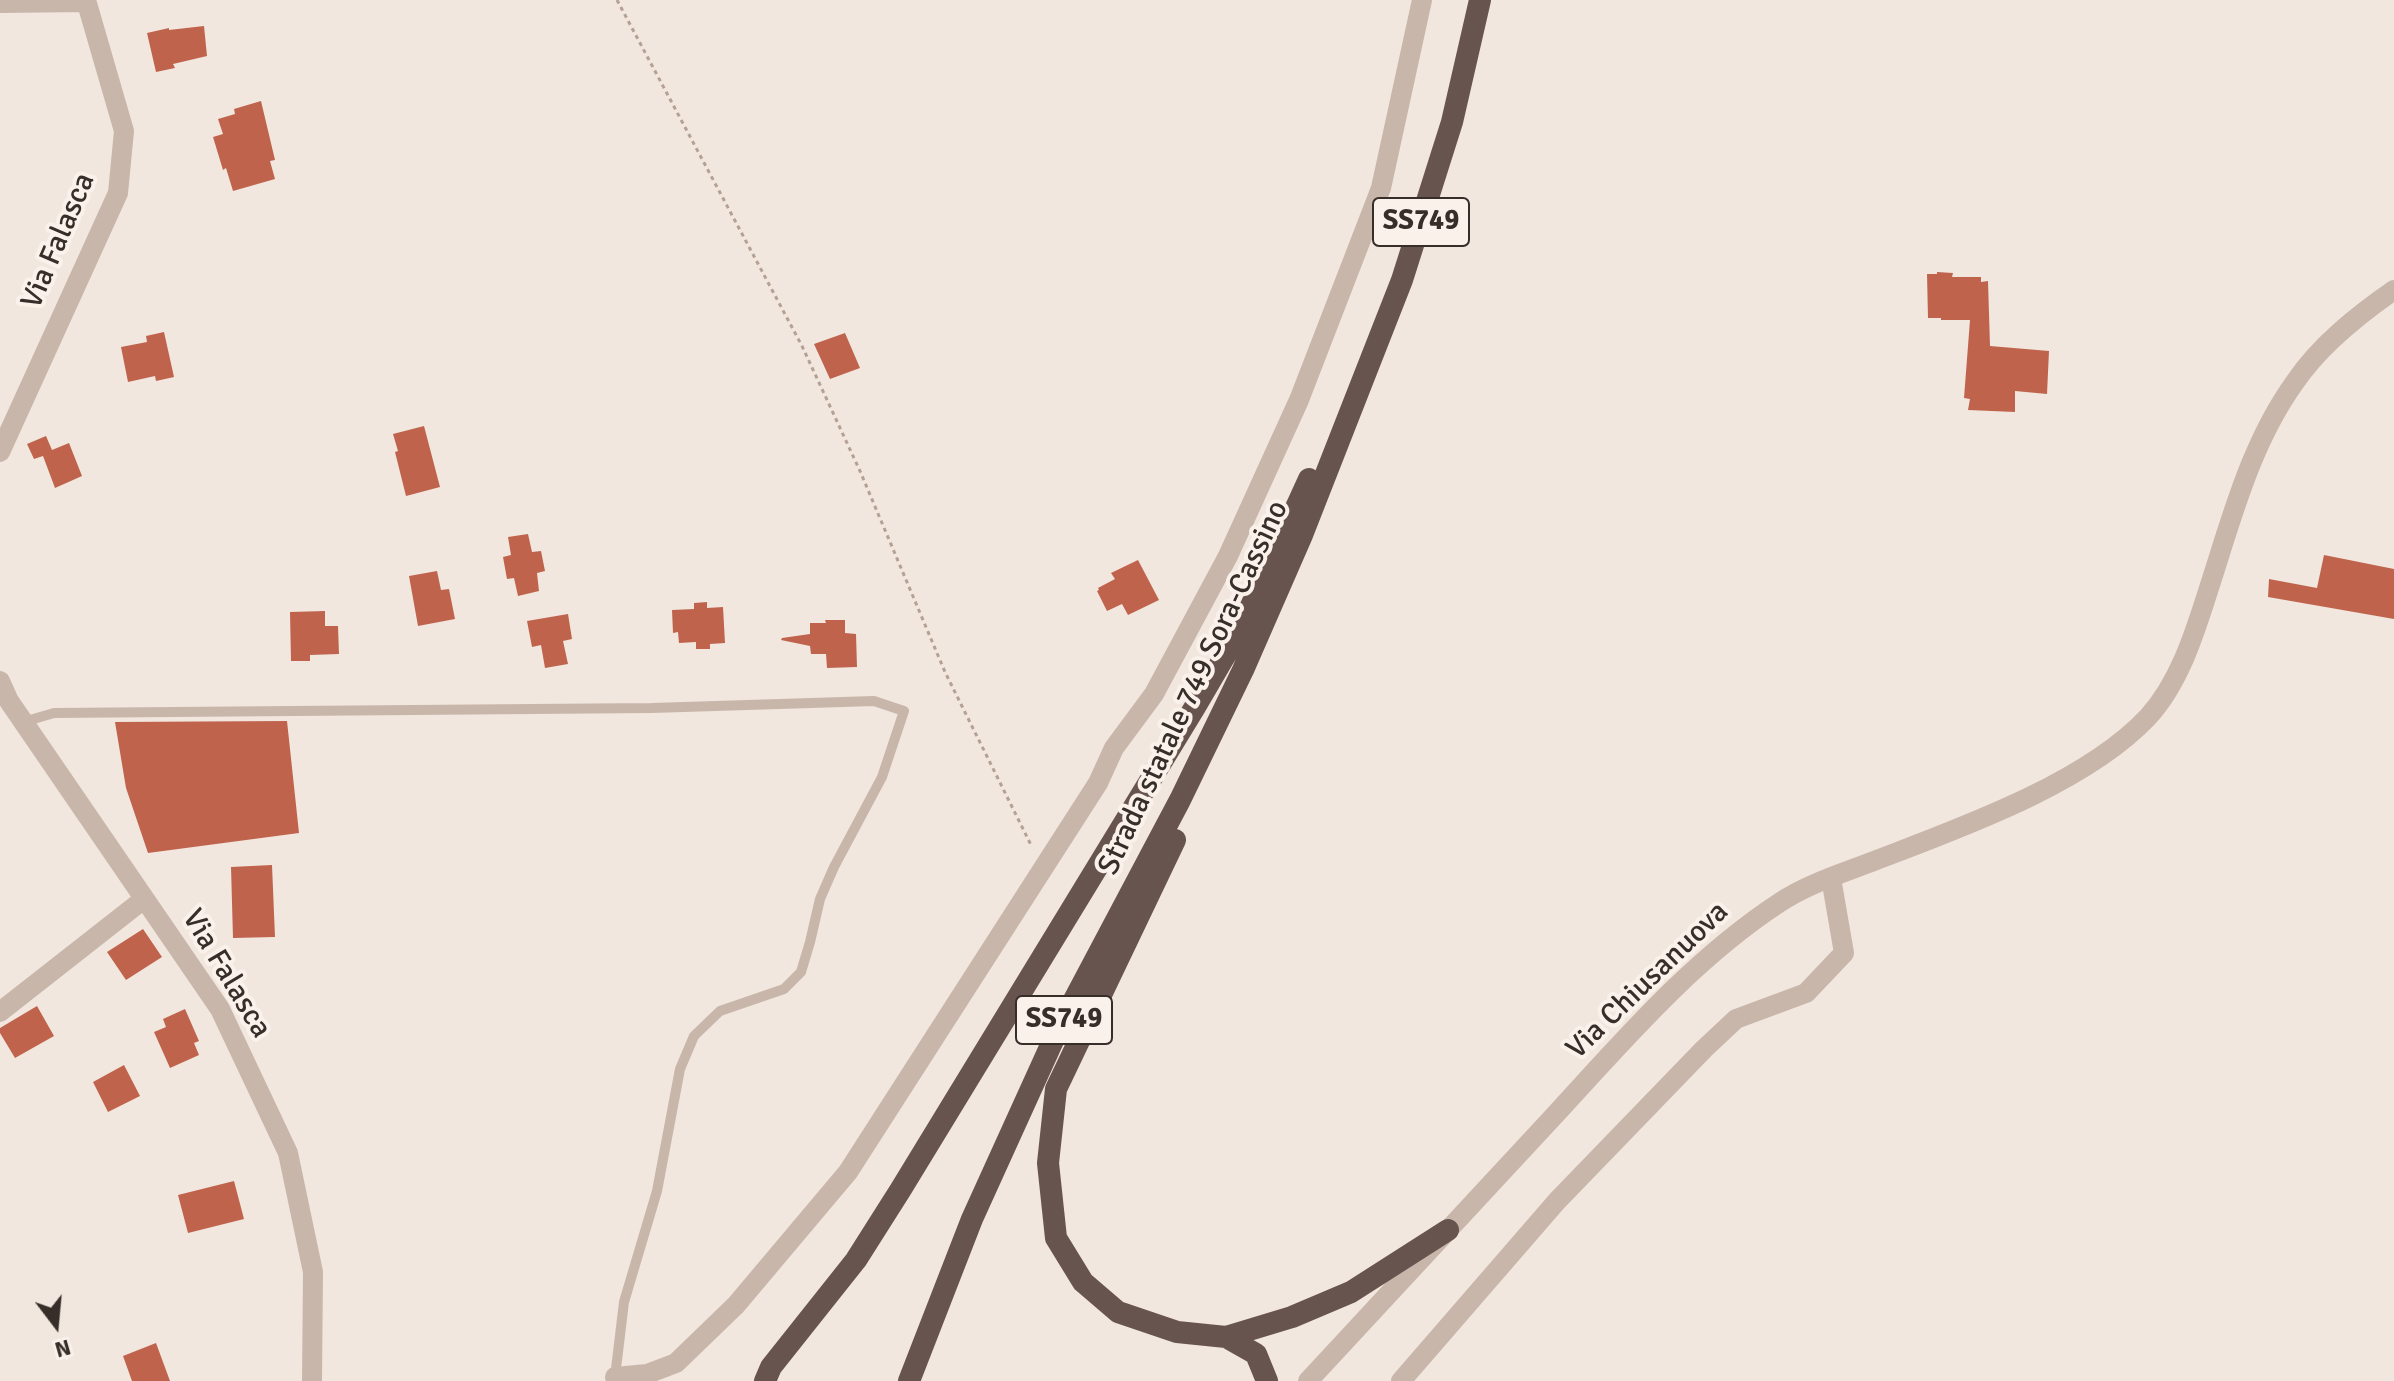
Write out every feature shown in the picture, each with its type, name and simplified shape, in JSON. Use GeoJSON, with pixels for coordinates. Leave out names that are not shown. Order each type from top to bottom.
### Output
{"type":"FeatureCollection","features":[{"type":"Feature","properties":{"kind":"highway","name":"Strada statale 749 Sora-Cassino"},"geometry":{"type":"LineString","coordinates":[[909,1381],[972,1219],[1056,1034],[1180,800],[1243,670],[1302,535],[1402,280],[1452,122],[1480,0]]}},
{"type":"Feature","properties":{"kind":"highway"},"geometry":{"type":"LineString","coordinates":[[747,1381],[768,1374],[856,1260],[901,1189],[1195,707],[1240,630],[1309,479],[1341,437]]}},
{"type":"Feature","properties":{"kind":"highway"},"geometry":{"type":"LineString","coordinates":[[1243,670],[1219,747],[1056,1089],[1048,1163],[1056,1238],[1083,1282],[1118,1312],[1177,1332],[1226,1337],[1292,1317],[1351,1292],[1448,1230]]}},
{"type":"Feature","properties":{"kind":"highway"},"geometry":{"type":"LineString","coordinates":[[1226,1337],[1256,1354],[1267,1381]]}},
{"type":"Feature","properties":{"kind":"street"},"geometry":{"type":"LineString","coordinates":[[611,1379],[647,1374],[676,1363],[736,1305],[848,1172],[1098,783],[1114,748],[1154,694],[1228,556],[1299,400],[1381,188],[1422,0]]}},
{"type":"Feature","properties":{"kind":"street"},"geometry":{"type":"LineString","coordinates":[[0,3],[86,1]]}},
{"type":"Feature","properties":{"kind":"street","name":"Via Falasca"},"geometry":{"type":"LineString","coordinates":[[0,452],[118,193],[124,131],[86,1]]}},
{"type":"Feature","properties":{"kind":"street","name":"Via Chiusanuova"},"geometry":{"type":"LineString","coordinates":[[1308,1381],[1648,1014],[1713,953],[1781,901],[2015,803],[2085,767],[2125,739],[2151,713],[2178,672],[2197,626],[2246,477],[2269,422],[2296,379],[2329,342],[2394,290]]}},
{"type":"Feature","properties":{"kind":"street","name":"Via Falasca"},"geometry":{"type":"LineString","coordinates":[[0,681],[23,722],[220,1009],[288,1153],[313,1272],[312,1381]]}},
{"type":"Feature","properties":{"kind":"street"},"geometry":{"type":"LineString","coordinates":[[1401,1381],[1557,1201],[1704,1049],[1736,1019],[1806,993],[1844,953],[1831,878]]}},
{"type":"Feature","properties":{"kind":"street"},"geometry":{"type":"LineString","coordinates":[[0,1012],[144,899]]}},
{"type":"Feature","properties":{"kind":"lane"},"geometry":{"type":"LineString","coordinates":[[23,722],[54,713],[652,708],[874,701],[904,711],[882,777],[820,899],[801,972],[784,989],[720,1011],[694,1036],[680,1069],[657,1191],[624,1302],[611,1379]]}},
{"type":"Feature","properties":{"kind":"path"},"geometry":{"type":"LineString","coordinates":[[617,0],[802,346],[860,471],[945,672],[1043,868]]}},
{"type":"Feature","properties":{"kind":"building"},"geometry":{"type":"Polygon","coordinates":[[[204,26],[207,56],[173,64],[175,68],[156,72],[147,33],[204,26]]]}},
{"type":"Feature","properties":{"kind":"building"},"geometry":{"type":"Polygon","coordinates":[[[261,101],[275,160],[270,161],[275,179],[233,191],[213,137],[223,134],[218,119],[235,114],[234,109],[261,101]]]}},
{"type":"Feature","properties":{"kind":"building"},"geometry":{"type":"Polygon","coordinates":[[[1953,273],[1952,277],[1981,277],[1981,282],[1988,281],[1990,346],[2049,351],[2047,394],[2015,391],[2015,412],[1968,410],[1970,399],[1964,398],[1970,320],[1928,318],[1927,274],[1953,273]]]}},
{"type":"Feature","properties":{"kind":"building"},"geometry":{"type":"Polygon","coordinates":[[[164,332],[174,377],[156,381],[155,376],[128,382],[121,347],[147,342],[146,336],[164,332]]]}},
{"type":"Feature","properties":{"kind":"building"},"geometry":{"type":"Polygon","coordinates":[[[845,333],[860,368],[830,379],[814,344],[845,333]]]}},
{"type":"Feature","properties":{"kind":"building"},"geometry":{"type":"Polygon","coordinates":[[[424,426],[440,487],[406,496],[393,434],[424,426]]]}},
{"type":"Feature","properties":{"kind":"building"},"geometry":{"type":"Polygon","coordinates":[[[46,436],[52,450],[69,443],[82,476],[55,488],[43,456],[34,459],[27,444],[46,436]]]}},
{"type":"Feature","properties":{"kind":"building"},"geometry":{"type":"Polygon","coordinates":[[[528,534],[532,552],[541,551],[545,571],[537,573],[539,591],[518,596],[514,578],[507,579],[503,557],[511,555],[508,537],[528,534]]]}},
{"type":"Feature","properties":{"kind":"building"},"geometry":{"type":"Polygon","coordinates":[[[2324,555],[2394,569],[2394,619],[2268,597],[2269,579],[2317,588],[2324,555]]]}},
{"type":"Feature","properties":{"kind":"building"},"geometry":{"type":"Polygon","coordinates":[[[1138,560],[1159,600],[1128,615],[1122,604],[1107,611],[1098,588],[1115,579],[1111,573],[1138,560]]]}},
{"type":"Feature","properties":{"kind":"building"},"geometry":{"type":"Polygon","coordinates":[[[437,571],[441,590],[449,589],[455,619],[418,626],[409,576],[437,571]]]}},
{"type":"Feature","properties":{"kind":"building"},"geometry":{"type":"Polygon","coordinates":[[[707,602],[707,608],[723,607],[725,643],[710,644],[710,649],[696,649],[696,642],[679,643],[678,632],[673,633],[672,610],[694,609],[694,603],[707,602]]]}},
{"type":"Feature","properties":{"kind":"building"},"geometry":{"type":"Polygon","coordinates":[[[325,611],[325,626],[338,626],[339,654],[310,655],[310,661],[291,661],[290,612],[325,611]]]}},
{"type":"Feature","properties":{"kind":"building"},"geometry":{"type":"Polygon","coordinates":[[[568,614],[572,639],[563,641],[568,664],[545,668],[541,645],[532,647],[527,621],[568,614]]]}},
{"type":"Feature","properties":{"kind":"building"},"geometry":{"type":"Polygon","coordinates":[[[825,620],[845,620],[845,633],[856,634],[857,667],[827,668],[826,654],[811,654],[810,646],[781,640],[810,634],[810,623],[826,623],[825,620]]]}},
{"type":"Feature","properties":{"kind":"building"},"geometry":{"type":"Polygon","coordinates":[[[287,721],[299,833],[148,853],[126,788],[115,722],[287,721]]]}},
{"type":"Feature","properties":{"kind":"building"},"geometry":{"type":"Polygon","coordinates":[[[272,865],[275,937],[233,938],[231,867],[272,865]]]}},
{"type":"Feature","properties":{"kind":"building"},"geometry":{"type":"Polygon","coordinates":[[[143,929],[162,957],[126,980],[107,952],[143,929]]]}},
{"type":"Feature","properties":{"kind":"building"},"geometry":{"type":"Polygon","coordinates":[[[37,1006],[54,1036],[15,1058],[0,1028],[37,1006]]]}},
{"type":"Feature","properties":{"kind":"building"},"geometry":{"type":"Polygon","coordinates":[[[185,1009],[199,1041],[194,1043],[199,1055],[170,1068],[154,1032],[166,1027],[163,1019],[185,1009]]]}},
{"type":"Feature","properties":{"kind":"building"},"geometry":{"type":"Polygon","coordinates":[[[124,1065],[140,1096],[108,1112],[93,1082],[124,1065]]]}},
{"type":"Feature","properties":{"kind":"building"},"geometry":{"type":"Polygon","coordinates":[[[234,1181],[244,1219],[188,1233],[178,1195],[234,1181]]]}},
{"type":"Feature","properties":{"kind":"building"},"geometry":{"type":"Polygon","coordinates":[[[156,1343],[170,1381],[132,1381],[123,1356],[156,1343]]]}}]}
